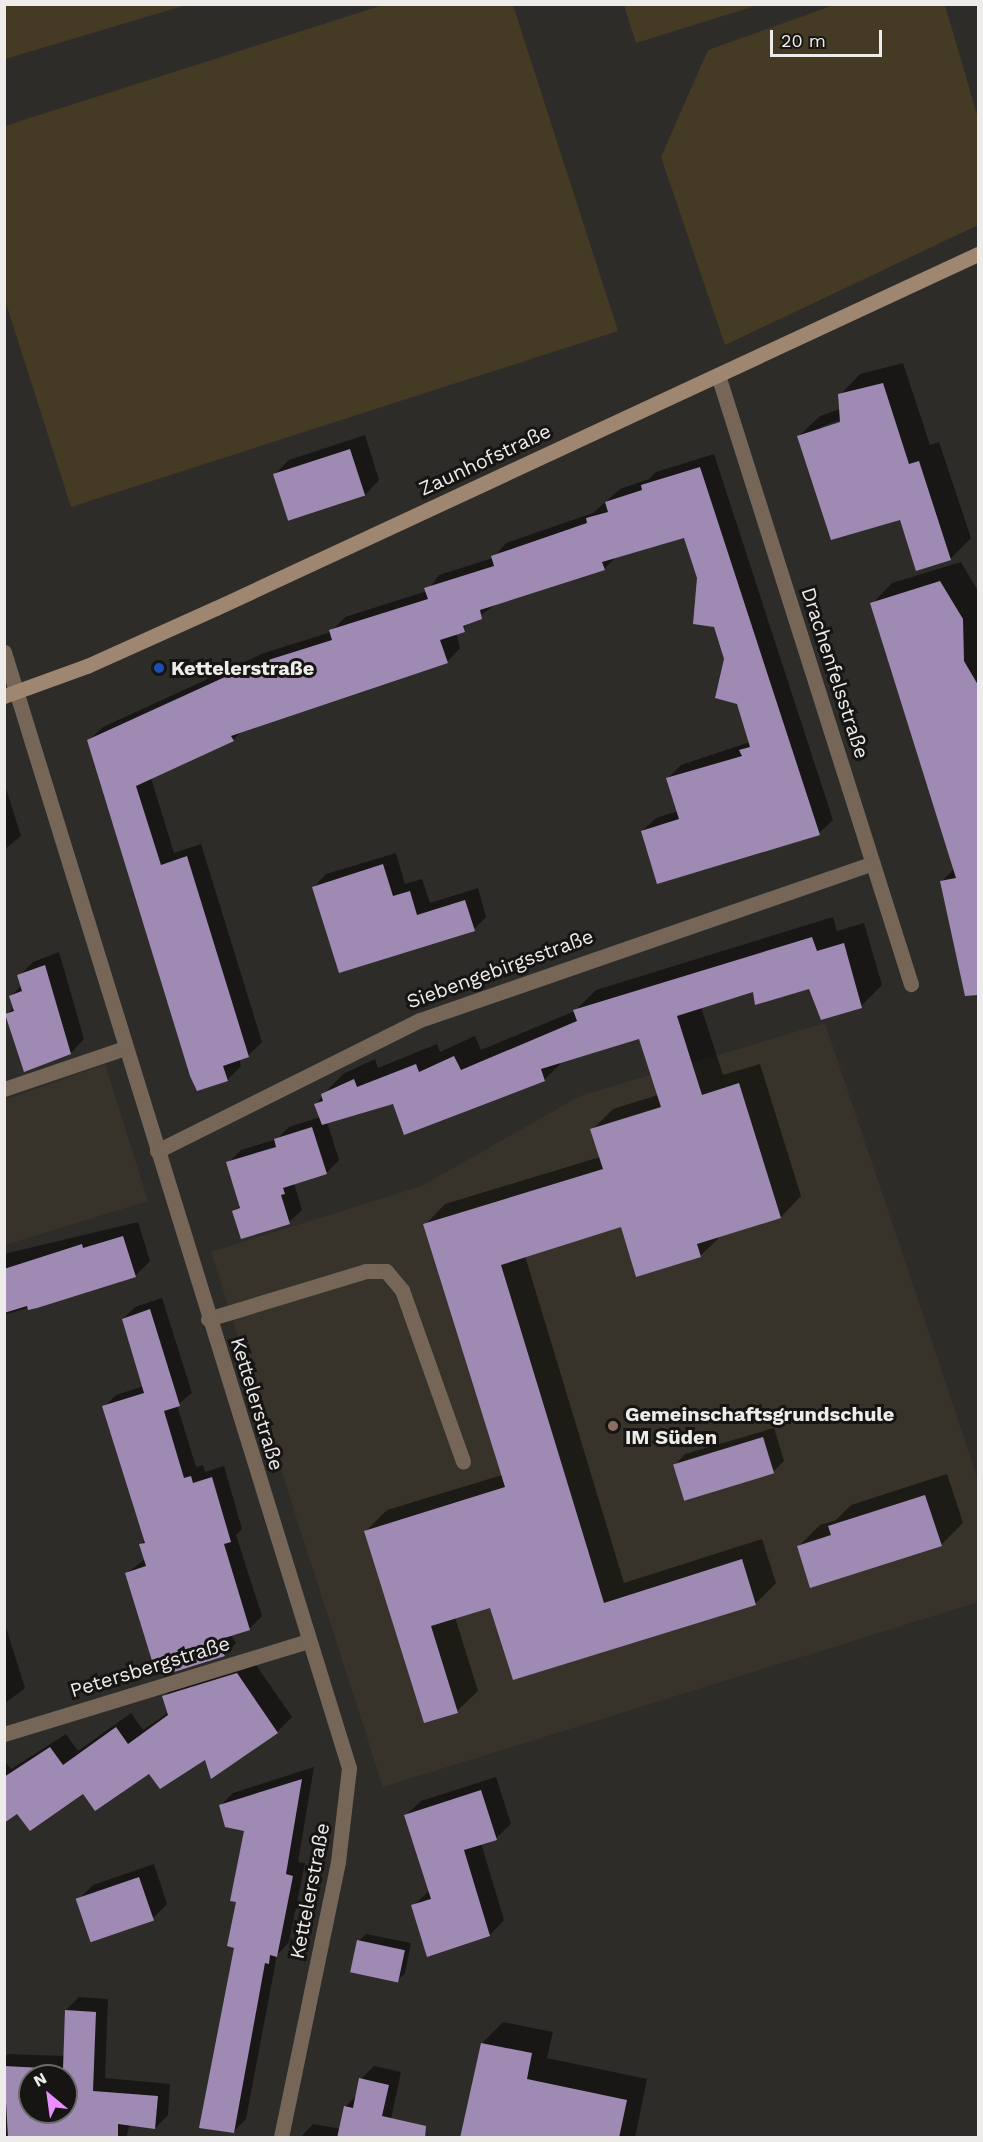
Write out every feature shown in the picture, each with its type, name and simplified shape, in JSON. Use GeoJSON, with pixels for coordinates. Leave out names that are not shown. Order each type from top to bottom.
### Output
{"type":"FeatureCollection","features":[{"type":"Feature","properties":{"kind":"street","name":"Zaunhofstraße"},"geometry":{"type":"LineString","coordinates":[[11,694],[216,608],[978,254]]}},
{"type":"Feature","properties":{"kind":"street","name":"Drachenfelsstraße"},"geometry":{"type":"LineString","coordinates":[[718,375],[911,984]]}},
{"type":"Feature","properties":{"kind":"street","name":"Kettelerstraße"},"geometry":{"type":"LineString","coordinates":[[4,652],[11,694],[125,1048],[349,1768],[348,1806],[281,2138]]}},
{"type":"Feature","properties":{"kind":"street","name":"Siebengebirgsstraße"},"geometry":{"type":"LineString","coordinates":[[157,1151],[420,1020],[873,862]]}},
{"type":"Feature","properties":{"kind":"street"},"geometry":{"type":"LineString","coordinates":[[4,1089],[125,1048]]}},
{"type":"Feature","properties":{"kind":"street"},"geometry":{"type":"LineString","coordinates":[[208,1319],[366,1271],[386,1271],[402,1290],[463,1461]]}},
{"type":"Feature","properties":{"kind":"street","name":"Petersbergstraße"},"geometry":{"type":"LineString","coordinates":[[4,1734],[308,1641]]}},
{"type":"Feature","properties":{"kind":"shaded area"},"geometry":{"type":"Polygon","coordinates":[[[5,4],[186,4],[186,5],[5,59],[5,4]]]}},
{"type":"Feature","properties":{"kind":"shaded area"},"geometry":{"type":"Polygon","coordinates":[[[624,4],[758,5],[636,43],[624,4]]]}},
{"type":"Feature","properties":{"kind":"shaded area"},"geometry":{"type":"Polygon","coordinates":[[[383,5],[513,5],[618,331],[71,507],[5,300],[5,126],[383,5]]]}},
{"type":"Feature","properties":{"kind":"shaded area"},"geometry":{"type":"Polygon","coordinates":[[[834,5],[945,5],[978,118],[978,225],[725,345],[661,157],[708,50],[834,5]]]}},
{"type":"Feature","properties":{"kind":"shaded area","name":"Gemeinschaftsgrundschule IM Süden"},"geometry":{"type":"Polygon","coordinates":[[[825,1023],[978,1480],[978,1602],[383,1787],[211,1252],[422,1186],[580,1096],[825,1023]]]}},
{"type":"Feature","properties":{"kind":"shaded area"},"geometry":{"type":"Polygon","coordinates":[[[105,1064],[148,1201],[5,1245],[5,1100],[105,1064]]]}},
{"type":"Feature","properties":{"kind":"building"},"geometry":{"type":"Polygon","coordinates":[[[883,383],[909,464],[919,461],[951,560],[916,571],[900,520],[831,540],[797,436],[840,422],[838,394],[883,383]]]}},
{"type":"Feature","properties":{"kind":"building"},"geometry":{"type":"Polygon","coordinates":[[[350,449],[365,496],[288,521],[273,474],[350,449]]]}},
{"type":"Feature","properties":{"kind":"building"},"geometry":{"type":"Polygon","coordinates":[[[700,467],[820,835],[657,884],[641,831],[679,819],[666,778],[742,756],[739,750],[750,747],[737,704],[715,698],[724,659],[714,627],[693,624],[697,578],[684,538],[602,562],[605,570],[480,610],[482,619],[463,626],[465,632],[440,640],[448,663],[231,736],[234,741],[136,786],[161,865],[187,856],[249,1057],[223,1066],[228,1081],[197,1091],[190,1076],[87,740],[249,666],[332,640],[329,630],[428,599],[424,588],[494,566],[491,556],[587,523],[586,518],[608,512],[605,502],[642,490],[641,485],[700,467]]]}},
{"type":"Feature","properties":{"kind":"building"},"geometry":{"type":"Polygon","coordinates":[[[940,581],[963,619],[964,661],[978,685],[978,995],[965,996],[940,881],[956,878],[870,603],[940,581]]]}},
{"type":"Feature","properties":{"kind":"building"},"geometry":{"type":"Polygon","coordinates":[[[383,864],[393,896],[410,891],[417,915],[465,900],[475,931],[339,973],[312,887],[383,864]]]}},
{"type":"Feature","properties":{"kind":"building"},"geometry":{"type":"Polygon","coordinates":[[[812,937],[817,951],[844,943],[862,1008],[821,1020],[809,989],[755,1005],[753,992],[677,1016],[702,1095],[739,1083],[781,1218],[697,1244],[701,1257],[636,1277],[621,1227],[501,1265],[604,1603],[742,1559],[756,1605],[513,1680],[490,1608],[431,1626],[458,1713],[424,1723],[364,1531],[505,1487],[423,1224],[603,1169],[590,1129],[661,1107],[639,1039],[541,1069],[545,1081],[404,1135],[393,1104],[322,1125],[314,1104],[323,1101],[321,1094],[354,1079],[357,1087],[416,1064],[419,1072],[454,1056],[461,1070],[577,1021],[573,1010],[812,937]]]}},
{"type":"Feature","properties":{"kind":"building"},"geometry":{"type":"Polygon","coordinates":[[[45,965],[71,1054],[24,1072],[5,1014],[14,1011],[9,996],[22,991],[17,975],[45,965]]]}},
{"type":"Feature","properties":{"kind":"building"},"geometry":{"type":"Polygon","coordinates":[[[312,1127],[327,1174],[283,1188],[285,1194],[281,1195],[290,1224],[241,1239],[232,1211],[240,1208],[226,1162],[276,1147],[274,1139],[312,1127]]]}},
{"type":"Feature","properties":{"kind":"building"},"geometry":{"type":"Polygon","coordinates":[[[123,1236],[136,1277],[37,1308],[28,1310],[27,1306],[4,1313],[4,1269],[82,1244],[83,1248],[123,1236]]]}},
{"type":"Feature","properties":{"kind":"building"},"geometry":{"type":"Polygon","coordinates":[[[150,1309],[180,1406],[164,1411],[184,1478],[191,1476],[193,1483],[212,1477],[231,1542],[224,1544],[250,1630],[215,1641],[225,1656],[161,1676],[202,1649],[153,1664],[125,1573],[146,1566],[139,1544],[145,1543],[102,1406],[144,1393],[122,1319],[150,1309]]]}},
{"type":"Feature","properties":{"kind":"building"},"geometry":{"type":"Polygon","coordinates":[[[763,1437],[774,1473],[684,1501],[673,1464],[763,1437]]]}},
{"type":"Feature","properties":{"kind":"building"},"geometry":{"type":"Polygon","coordinates":[[[925,1495],[942,1546],[810,1588],[797,1546],[831,1535],[828,1526],[925,1495]]]}},
{"type":"Feature","properties":{"kind":"building"},"geometry":{"type":"Polygon","coordinates":[[[237,1673],[278,1733],[211,1779],[205,1760],[160,1789],[149,1774],[95,1811],[83,1794],[30,1831],[17,1814],[4,1823],[4,1777],[50,1747],[63,1765],[116,1727],[128,1744],[168,1715],[162,1696],[237,1673]]]}},
{"type":"Feature","properties":{"kind":"building"},"geometry":{"type":"Polygon","coordinates":[[[302,1779],[286,1874],[293,1876],[277,1957],[270,1955],[269,1964],[265,1963],[234,2133],[199,2128],[234,1948],[227,1946],[236,1902],[230,1901],[244,1831],[225,1827],[219,1805],[302,1779]]]}},
{"type":"Feature","properties":{"kind":"building"},"geometry":{"type":"Polygon","coordinates":[[[481,1790],[497,1840],[464,1850],[490,1936],[427,1957],[411,1905],[431,1899],[404,1815],[481,1790]]]}},
{"type":"Feature","properties":{"kind":"building"},"geometry":{"type":"Polygon","coordinates":[[[139,1877],[154,1920],[91,1942],[76,1899],[139,1877]]]}},
{"type":"Feature","properties":{"kind":"building"},"geometry":{"type":"Polygon","coordinates":[[[357,1940],[405,1950],[398,1982],[350,1972],[357,1940]]]}},
{"type":"Feature","properties":{"kind":"building"},"geometry":{"type":"Polygon","coordinates":[[[65,2010],[96,2012],[93,2091],[158,2096],[155,2129],[118,2124],[118,2138],[8,2138],[4,2066],[18,2067],[18,2124],[78,2124],[78,2064],[63,2064],[65,2010]]]}},
{"type":"Feature","properties":{"kind":"building"},"geometry":{"type":"Polygon","coordinates":[[[481,2043],[532,2053],[527,2079],[627,2100],[619,2138],[460,2138],[481,2043]]]}},
{"type":"Feature","properties":{"kind":"building"},"geometry":{"type":"Polygon","coordinates":[[[359,2078],[389,2085],[382,2116],[426,2126],[425,2138],[337,2138],[344,2106],[353,2108],[359,2078]]]}},
{"type":"Feature","properties":{"kind":"place","name":"Kettelerstraße"},"geometry":{"type":"Point","coordinates":[159,668]}},
{"type":"Feature","properties":{"kind":"place","name":"Gemeinschaftsgrundschule IM Süden"},"geometry":{"type":"Point","coordinates":[613,1426]}}]}
